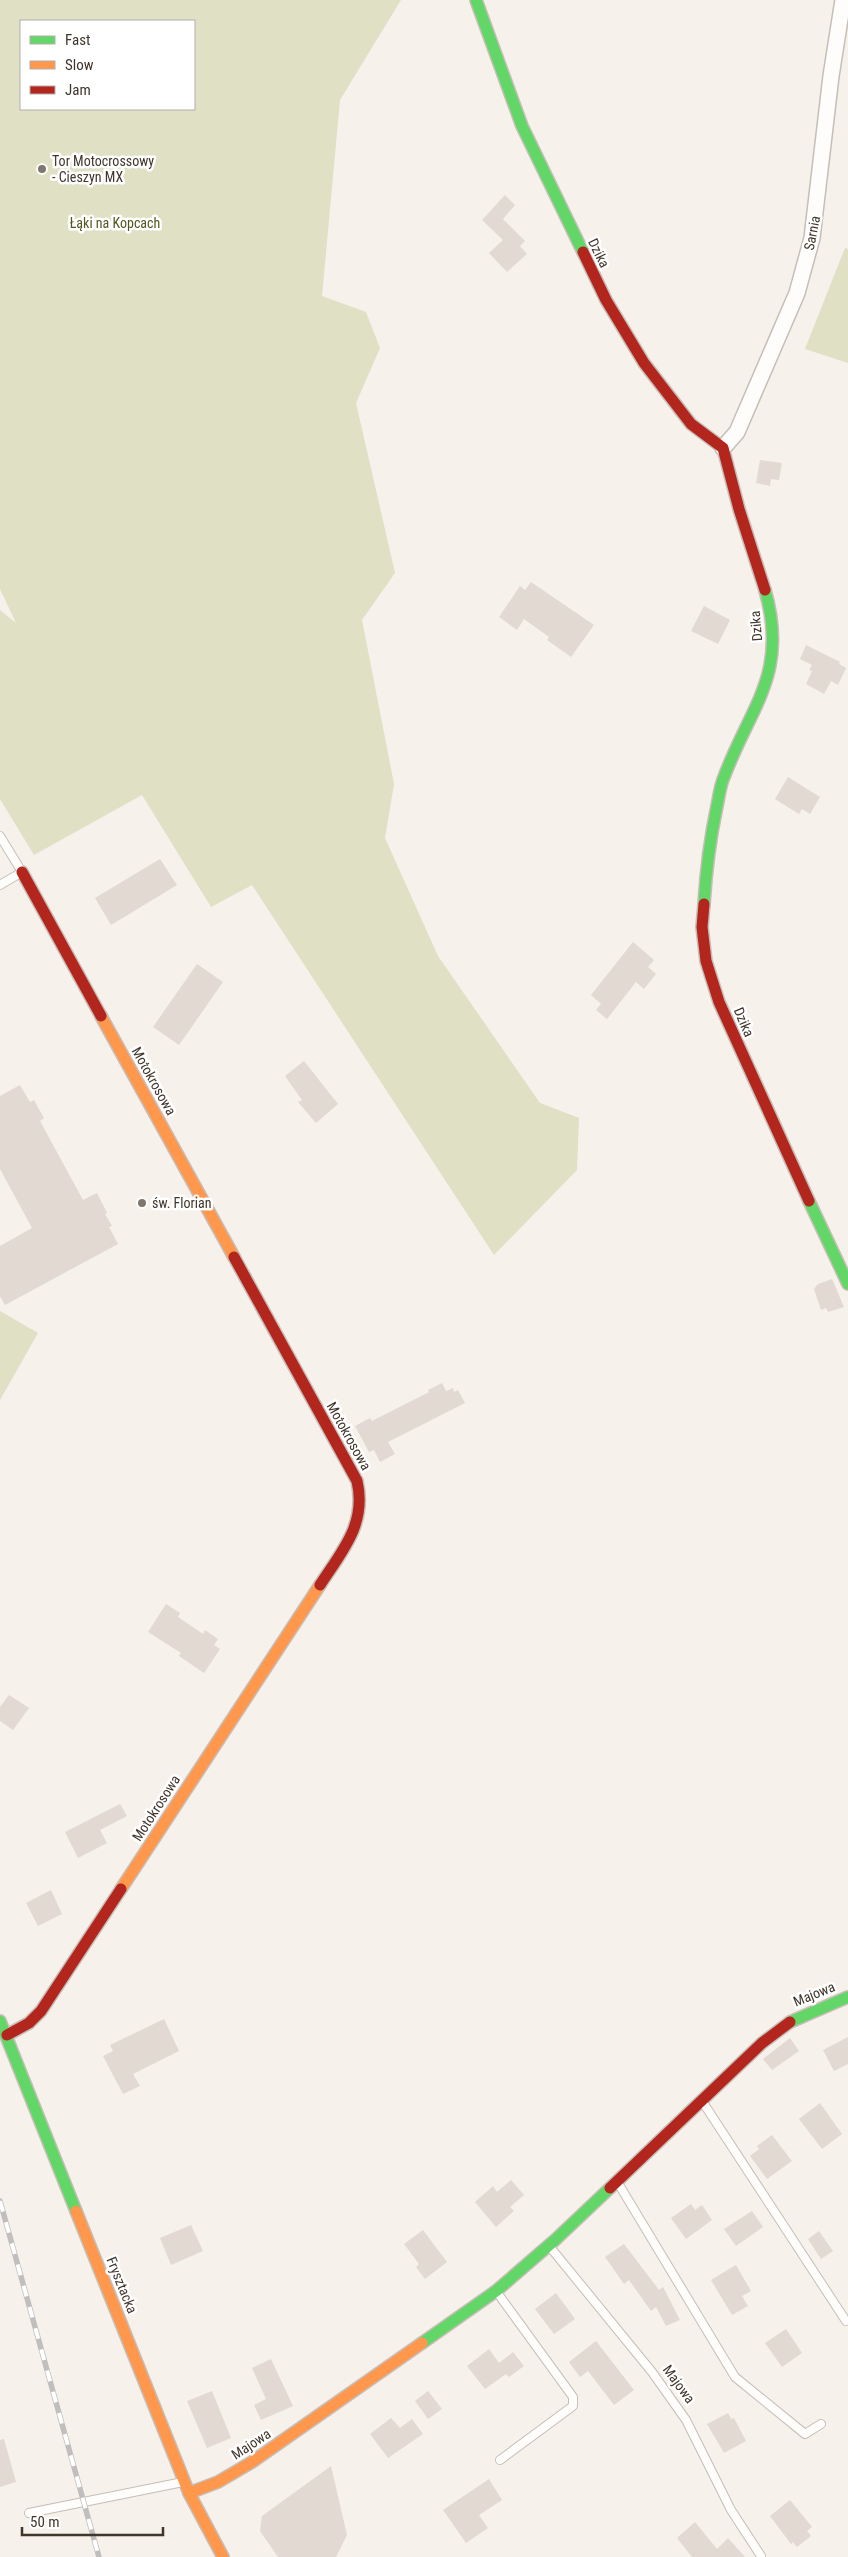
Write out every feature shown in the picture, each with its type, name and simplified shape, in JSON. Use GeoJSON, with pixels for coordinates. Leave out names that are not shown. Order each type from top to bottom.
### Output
{"type":"FeatureCollection","features":[{"type":"Feature","properties":{"kind":"street","name":"Dzika"},"geometry":{"type":"LineString","coordinates":[[476,0],[522,126],[606,300],[644,363],[691,424],[723,448],[739,510],[772,614],[773,657],[764,690],[723,778],[708,851],[702,927],[706,961],[719,1002],[751,1077],[848,1284]]}},
{"type":"Feature","properties":{"kind":"street","name":"Sarnia"},"geometry":{"type":"LineString","coordinates":[[723,448],[737,432],[797,293],[812,238],[831,76],[843,0]]}},
{"type":"Feature","properties":{"kind":"street","name":"Motokrosowa"},"geometry":{"type":"LineString","coordinates":[[7,2035],[29,2023],[47,2003],[346,1545],[359,1518],[362,1501],[357,1481],[22,872]]}},
{"type":"Feature","properties":{"kind":"street","name":"Majowa"},"geometry":{"type":"LineString","coordinates":[[189,2493],[218,2482],[252,2462],[496,2291],[549,2246],[618,2182],[762,2043],[794,2019],[848,1997]]}},
{"type":"Feature","properties":{"kind":"street","name":"Frysztacka"},"geometry":{"type":"LineString","coordinates":[[0,2021],[184,2481],[223,2557]]}},
{"type":"Feature","properties":{"kind":"lane"},"geometry":{"type":"LineString","coordinates":[[0,836],[22,872],[0,884]]}},
{"type":"Feature","properties":{"kind":"lane"},"geometry":{"type":"LineString","coordinates":[[701,2100],[846,2321]]}},
{"type":"Feature","properties":{"kind":"lane"},"geometry":{"type":"LineString","coordinates":[[618,2182],[735,2377],[805,2434],[821,2424]]}},
{"type":"Feature","properties":{"kind":"lane","name":"Majowa"},"geometry":{"type":"LineString","coordinates":[[549,2246],[652,2372],[686,2420],[731,2510],[761,2556]]}},
{"type":"Feature","properties":{"kind":"lane"},"geometry":{"type":"LineString","coordinates":[[496,2291],[573,2398],[573,2406],[500,2460]]}},
{"type":"Feature","properties":{"kind":"lane"},"geometry":{"type":"LineString","coordinates":[[30,2513],[172,2486],[184,2481]]}},
{"type":"Feature","properties":{"kind":"green space","name":"Łąki na Kopcach"},"geometry":{"type":"Polygon","coordinates":[[[0,0],[401,0],[340,100],[322,296],[366,312],[380,348],[356,403],[395,573],[362,620],[394,784],[385,838],[438,956],[540,1103],[579,1118],[577,1170],[494,1255],[252,885],[211,907],[142,795],[34,855],[0,799],[0,610],[16,623],[0,589],[0,0]]]}},
{"type":"Feature","properties":{"kind":"green space"},"geometry":{"type":"Polygon","coordinates":[[[845,248],[848,249],[848,363],[805,349],[845,248]]]}},
{"type":"Feature","properties":{"kind":"green space"},"geometry":{"type":"Polygon","coordinates":[[[0,1311],[38,1333],[0,1400],[0,1311]]]}},
{"type":"Feature","properties":{"kind":"building"},"geometry":{"type":"Polygon","coordinates":[[[505,195],[515,205],[503,219],[525,241],[520,246],[527,254],[507,272],[489,253],[503,240],[482,220],[505,195]]]}},
{"type":"Feature","properties":{"kind":"building"},"geometry":{"type":"Polygon","coordinates":[[[760,460],[782,463],[779,480],[771,479],[770,486],[756,483],[760,460]]]}},
{"type":"Feature","properties":{"kind":"building"},"geometry":{"type":"Polygon","coordinates":[[[531,582],[594,625],[571,657],[547,640],[549,637],[524,619],[517,630],[499,617],[520,586],[525,590],[531,582]]]}},
{"type":"Feature","properties":{"kind":"building"},"geometry":{"type":"Polygon","coordinates":[[[704,606],[730,620],[718,644],[691,631],[704,606]]]}},
{"type":"Feature","properties":{"kind":"building"},"geometry":{"type":"Polygon","coordinates":[[[806,645],[840,662],[839,664],[846,668],[838,685],[831,681],[824,694],[806,684],[812,671],[809,670],[812,665],[800,659],[806,645]]]}},
{"type":"Feature","properties":{"kind":"building"},"geometry":{"type":"Polygon","coordinates":[[[788,777],[820,797],[810,814],[802,809],[799,814],[775,799],[788,777]]]}},
{"type":"Feature","properties":{"kind":"building"},"geometry":{"type":"Polygon","coordinates":[[[160,859],[177,885],[111,925],[95,898],[160,859]]]}},
{"type":"Feature","properties":{"kind":"building"},"geometry":{"type":"Polygon","coordinates":[[[633,942],[654,960],[648,967],[656,974],[644,989],[636,982],[607,1019],[596,1010],[601,1004],[591,995],[633,942]]]}},
{"type":"Feature","properties":{"kind":"building"},"geometry":{"type":"Polygon","coordinates":[[[197,964],[223,982],[179,1045],[153,1027],[197,964]]]}},
{"type":"Feature","properties":{"kind":"building"},"geometry":{"type":"Polygon","coordinates":[[[304,1061],[338,1104],[316,1123],[298,1102],[302,1100],[285,1076],[304,1061]]]}},
{"type":"Feature","properties":{"kind":"building"},"geometry":{"type":"Polygon","coordinates":[[[20,1085],[30,1102],[34,1100],[44,1118],[40,1121],[83,1200],[97,1193],[112,1226],[109,1227],[118,1244],[5,1305],[0,1296],[0,1246],[32,1228],[0,1169],[0,1096],[20,1085]]]}},
{"type":"Feature","properties":{"kind":"building"},"geometry":{"type":"Polygon","coordinates":[[[832,1279],[844,1307],[828,1312],[826,1308],[821,1310],[814,1289],[818,1284],[832,1279]]]}},
{"type":"Feature","properties":{"kind":"building"},"geometry":{"type":"Polygon","coordinates":[[[442,1383],[446,1391],[453,1388],[454,1392],[458,1390],[465,1403],[388,1442],[395,1454],[380,1462],[374,1450],[369,1452],[355,1426],[370,1418],[372,1421],[429,1392],[428,1390],[442,1383]]]}},
{"type":"Feature","properties":{"kind":"building"},"geometry":{"type":"Polygon","coordinates":[[[166,1604],[180,1613],[178,1617],[203,1634],[205,1630],[218,1639],[214,1645],[220,1649],[204,1673],[179,1656],[181,1653],[148,1632],[166,1604]]]}},
{"type":"Feature","properties":{"kind":"building"},"geometry":{"type":"Polygon","coordinates":[[[9,1695],[29,1708],[13,1730],[0,1721],[0,1707],[9,1695]]]}},
{"type":"Feature","properties":{"kind":"building"},"geometry":{"type":"Polygon","coordinates":[[[120,1804],[127,1816],[100,1830],[107,1843],[78,1858],[65,1832],[120,1804]]]}},
{"type":"Feature","properties":{"kind":"building"},"geometry":{"type":"Polygon","coordinates":[[[51,1890],[62,1914],[38,1926],[26,1903],[51,1890]]]}},
{"type":"Feature","properties":{"kind":"building"},"geometry":{"type":"Polygon","coordinates":[[[164,2019],[179,2051],[133,2074],[140,2086],[123,2094],[103,2056],[113,2051],[110,2045],[164,2019]]]}},
{"type":"Feature","properties":{"kind":"building"},"geometry":{"type":"Polygon","coordinates":[[[848,2037],[848,2064],[834,2071],[823,2050],[848,2037]]]}},
{"type":"Feature","properties":{"kind":"building"},"geometry":{"type":"Polygon","coordinates":[[[790,2038],[799,2051],[772,2070],[763,2059],[790,2038]]]}},
{"type":"Feature","properties":{"kind":"building"},"geometry":{"type":"Polygon","coordinates":[[[820,2103],[842,2134],[822,2149],[799,2119],[820,2103]]]}},
{"type":"Feature","properties":{"kind":"building"},"geometry":{"type":"Polygon","coordinates":[[[772,2135],[792,2161],[767,2179],[750,2156],[759,2149],[757,2146],[772,2135]]]}},
{"type":"Feature","properties":{"kind":"building"},"geometry":{"type":"Polygon","coordinates":[[[511,2180],[524,2195],[510,2207],[514,2211],[496,2227],[475,2202],[493,2186],[497,2192],[511,2180]]]}},
{"type":"Feature","properties":{"kind":"building"},"geometry":{"type":"Polygon","coordinates":[[[691,2204],[695,2210],[702,2205],[712,2220],[686,2239],[671,2218],[691,2204]]]}},
{"type":"Feature","properties":{"kind":"building"},"geometry":{"type":"Polygon","coordinates":[[[752,2211],[763,2227],[736,2246],[724,2229],[752,2211]]]}},
{"type":"Feature","properties":{"kind":"building"},"geometry":{"type":"Polygon","coordinates":[[[191,2225],[203,2251],[171,2265],[160,2238],[191,2225]]]}},
{"type":"Feature","properties":{"kind":"building"},"geometry":{"type":"Polygon","coordinates":[[[423,2230],[447,2262],[425,2279],[416,2267],[419,2264],[404,2244],[423,2230]]]}},
{"type":"Feature","properties":{"kind":"building"},"geometry":{"type":"Polygon","coordinates":[[[819,2231],[833,2251],[821,2259],[808,2239],[819,2231]]]}},
{"type":"Feature","properties":{"kind":"building"},"geometry":{"type":"Polygon","coordinates":[[[624,2244],[659,2290],[663,2287],[680,2320],[666,2326],[656,2307],[651,2311],[629,2280],[624,2284],[605,2257],[624,2244]]]}},
{"type":"Feature","properties":{"kind":"building"},"geometry":{"type":"Polygon","coordinates":[[[736,2265],[751,2291],[742,2296],[748,2306],[732,2315],[711,2280],[736,2265]]]}},
{"type":"Feature","properties":{"kind":"building"},"geometry":{"type":"Polygon","coordinates":[[[556,2293],[575,2319],[554,2334],[535,2309],[556,2293]]]}},
{"type":"Feature","properties":{"kind":"building"},"geometry":{"type":"Polygon","coordinates":[[[786,2329],[802,2353],[782,2367],[765,2343],[786,2329]]]}},
{"type":"Feature","properties":{"kind":"building"},"geometry":{"type":"Polygon","coordinates":[[[596,2341],[634,2390],[614,2405],[588,2371],[580,2377],[569,2362],[596,2341]]]}},
{"type":"Feature","properties":{"kind":"building"},"geometry":{"type":"Polygon","coordinates":[[[489,2349],[499,2363],[513,2352],[524,2366],[509,2377],[506,2374],[485,2389],[467,2366],[489,2349]]]}},
{"type":"Feature","properties":{"kind":"building"},"geometry":{"type":"Polygon","coordinates":[[[271,2359],[293,2406],[261,2420],[254,2405],[266,2399],[252,2368],[271,2359]]]}},
{"type":"Feature","properties":{"kind":"building"},"geometry":{"type":"Polygon","coordinates":[[[212,2391],[231,2438],[207,2448],[187,2401],[212,2391]]]}},
{"type":"Feature","properties":{"kind":"building"},"geometry":{"type":"Polygon","coordinates":[[[428,2391],[442,2409],[428,2419],[415,2401],[428,2391]]]}},
{"type":"Feature","properties":{"kind":"building"},"geometry":{"type":"Polygon","coordinates":[[[728,2413],[731,2419],[734,2418],[746,2441],[724,2453],[707,2424],[728,2413]]]}},
{"type":"Feature","properties":{"kind":"building"},"geometry":{"type":"Polygon","coordinates":[[[391,2418],[400,2428],[412,2419],[423,2434],[388,2458],[370,2434],[391,2418]]]}},
{"type":"Feature","properties":{"kind":"building"},"geometry":{"type":"Polygon","coordinates":[[[4,2439],[16,2482],[0,2487],[0,2440],[4,2439]]]}},
{"type":"Feature","properties":{"kind":"building"},"geometry":{"type":"Polygon","coordinates":[[[331,2466],[347,2535],[336,2557],[278,2557],[260,2531],[262,2516],[331,2466]]]}},
{"type":"Feature","properties":{"kind":"building"},"geometry":{"type":"Polygon","coordinates":[[[489,2479],[502,2500],[479,2515],[488,2528],[466,2543],[443,2510],[489,2479]]]}},
{"type":"Feature","properties":{"kind":"building"},"geometry":{"type":"Polygon","coordinates":[[[790,2500],[812,2527],[807,2531],[811,2536],[797,2547],[793,2542],[791,2544],[770,2516],[790,2500]]]}},
{"type":"Feature","properties":{"kind":"building"},"geometry":{"type":"Polygon","coordinates":[[[695,2522],[717,2549],[728,2538],[745,2557],[692,2557],[677,2538],[695,2522]]]}},
{"type":"Feature","properties":{"kind":"railway"},"geometry":{"type":"LineString","coordinates":[[0,2201],[99,2557]]}},
{"type":"Feature","properties":{"kind":"traffic: fast"},"geometry":{"type":"LineString","coordinates":[[476,0],[522,126],[583,252]]}},
{"type":"Feature","properties":{"kind":"traffic: fast"},"geometry":{"type":"LineString","coordinates":[[704,904],[710,843],[722,784],[734,752],[764,688],[770,667],[773,645],[771,619],[765,590]]}},
{"type":"Feature","properties":{"kind":"traffic: fast"},"geometry":{"type":"LineString","coordinates":[[809,1201],[848,1284]]}},
{"type":"Feature","properties":{"kind":"traffic: fast"},"geometry":{"type":"LineString","coordinates":[[790,2022],[848,1997]]}},
{"type":"Feature","properties":{"kind":"traffic: fast"},"geometry":{"type":"LineString","coordinates":[[0,2021],[76,2211]]}},
{"type":"Feature","properties":{"kind":"traffic: fast"},"geometry":{"type":"LineString","coordinates":[[422,2343],[496,2291],[555,2240],[610,2188]]}},
{"type":"Feature","properties":{"kind":"traffic: slow"},"geometry":{"type":"LineString","coordinates":[[101,1016],[234,1257]]}},
{"type":"Feature","properties":{"kind":"traffic: slow"},"geometry":{"type":"LineString","coordinates":[[121,1889],[320,1585]]}},
{"type":"Feature","properties":{"kind":"traffic: slow"},"geometry":{"type":"LineString","coordinates":[[76,2211],[189,2493],[223,2557]]}},
{"type":"Feature","properties":{"kind":"traffic: slow"},"geometry":{"type":"LineString","coordinates":[[189,2493],[218,2482],[252,2462],[422,2343]]}},
{"type":"Feature","properties":{"kind":"traffic: jam"},"geometry":{"type":"LineString","coordinates":[[583,252],[606,300],[644,363],[691,424],[723,448],[739,509],[765,590]]}},
{"type":"Feature","properties":{"kind":"traffic: jam"},"geometry":{"type":"LineString","coordinates":[[22,872],[101,1016]]}},
{"type":"Feature","properties":{"kind":"traffic: jam"},"geometry":{"type":"LineString","coordinates":[[704,904],[702,927],[706,961],[719,1002],[809,1201]]}},
{"type":"Feature","properties":{"kind":"traffic: jam"},"geometry":{"type":"LineString","coordinates":[[234,1257],[357,1481],[359,1511],[351,1536],[320,1585]]}},
{"type":"Feature","properties":{"kind":"traffic: jam"},"geometry":{"type":"LineString","coordinates":[[7,2035],[29,2023],[41,2011],[121,1889]]}},
{"type":"Feature","properties":{"kind":"traffic: jam"},"geometry":{"type":"LineString","coordinates":[[610,2188],[762,2043],[790,2022]]}},
{"type":"Feature","properties":{"kind":"place","name":"Tor Motocrossowy - Cieszyn MX"},"geometry":{"type":"Point","coordinates":[42,169]}},
{"type":"Feature","properties":{"kind":"place","name":"św. Florian"},"geometry":{"type":"Point","coordinates":[142,1203]}}]}
